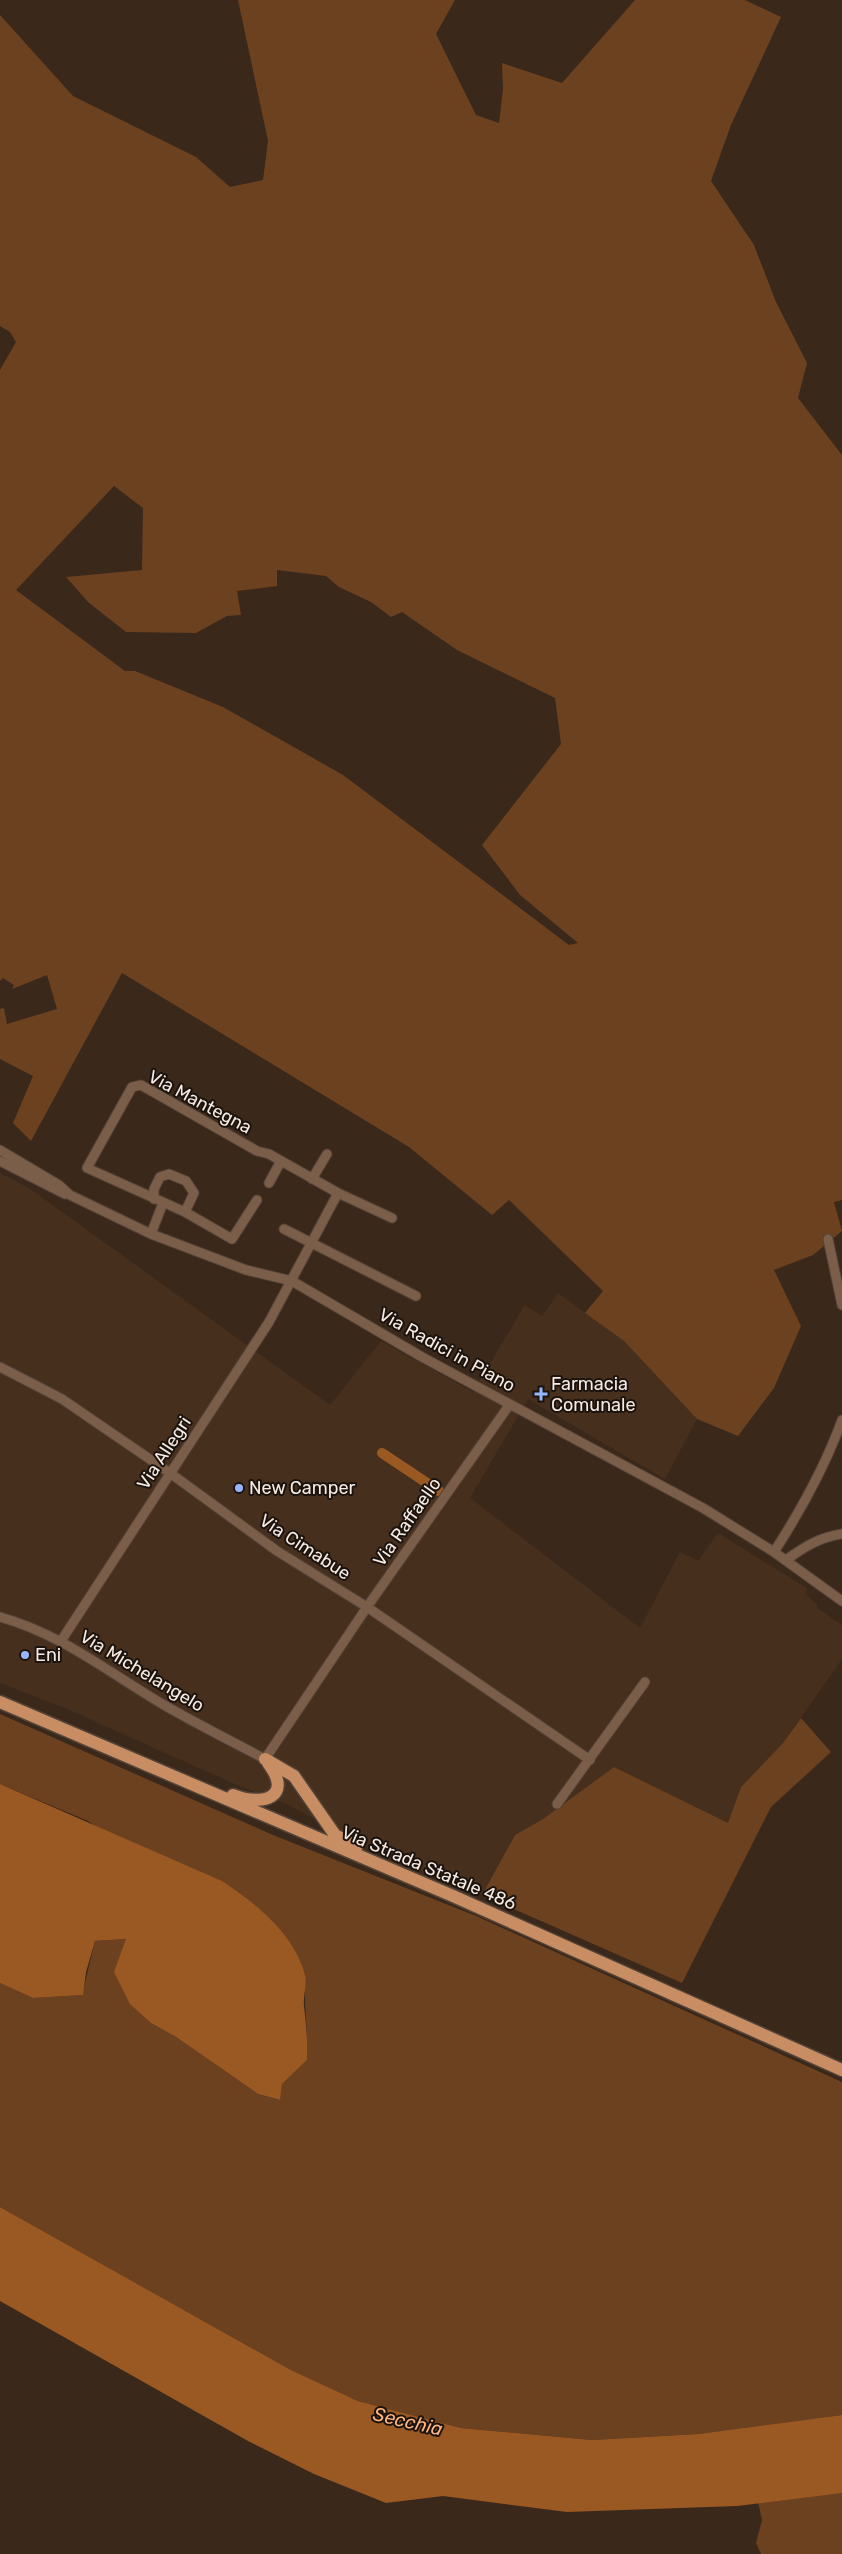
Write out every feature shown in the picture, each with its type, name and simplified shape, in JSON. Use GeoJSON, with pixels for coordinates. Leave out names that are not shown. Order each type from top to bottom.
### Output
{"type":"FeatureCollection","features":[{"type":"Feature","properties":{"kind":"main road","name":"Via Strada Statale 486"},"geometry":{"type":"LineString","coordinates":[[0,1702],[404,1875],[842,2070]]}},
{"type":"Feature","properties":{"kind":"main road"},"geometry":{"type":"LineString","coordinates":[[166,1773],[211,1786],[242,1799],[266,1800],[275,1795],[279,1786],[278,1777],[265,1759]]}},
{"type":"Feature","properties":{"kind":"main road"},"geometry":{"type":"LineString","coordinates":[[265,1759],[294,1776],[335,1835],[386,1859],[404,1875]]}},
{"type":"Feature","properties":{"kind":"street","name":"Via Mantegna"},"geometry":{"type":"LineString","coordinates":[[154,1199],[86,1168],[135,1085],[141,1085],[257,1151],[269,1154],[281,1161]]}},
{"type":"Feature","properties":{"kind":"street","name":"Via Radici in Piano"},"geometry":{"type":"LineString","coordinates":[[0,1150],[50,1180],[70,1195],[151,1234],[246,1270],[292,1281],[422,1357],[703,1508],[786,1560],[842,1601]]}},
{"type":"Feature","properties":{"kind":"street"},"geometry":{"type":"LineString","coordinates":[[312,1179],[327,1154]]}},
{"type":"Feature","properties":{"kind":"street"},"geometry":{"type":"LineString","coordinates":[[0,1161],[60,1193],[70,1195]]}},
{"type":"Feature","properties":{"kind":"street"},"geometry":{"type":"LineString","coordinates":[[269,1183],[281,1161],[338,1194],[392,1218]]}},
{"type":"Feature","properties":{"kind":"street"},"geometry":{"type":"LineString","coordinates":[[185,1212],[194,1193],[186,1181],[169,1174],[160,1177],[154,1189],[154,1199],[185,1212],[232,1239],[257,1200]]}},
{"type":"Feature","properties":{"kind":"street","name":"Via Allegri"},"geometry":{"type":"LineString","coordinates":[[60,1641],[269,1322],[338,1194]]}},
{"type":"Feature","properties":{"kind":"street"},"geometry":{"type":"LineString","coordinates":[[151,1234],[163,1203]]}},
{"type":"Feature","properties":{"kind":"street"},"geometry":{"type":"LineString","coordinates":[[284,1229],[416,1296]]}},
{"type":"Feature","properties":{"kind":"street"},"geometry":{"type":"LineString","coordinates":[[828,1239],[842,1305]]}},
{"type":"Feature","properties":{"kind":"street","name":"Via Cimabue"},"geometry":{"type":"LineString","coordinates":[[0,1367],[62,1399],[170,1473],[277,1551],[368,1607],[590,1760]]}},
{"type":"Feature","properties":{"kind":"street","name":"Via Raffaello"},"geometry":{"type":"LineString","coordinates":[[265,1759],[368,1607],[510,1404]]}},
{"type":"Feature","properties":{"kind":"street"},"geometry":{"type":"LineString","coordinates":[[774,1552],[797,1515],[832,1448],[842,1420]]}},
{"type":"Feature","properties":{"kind":"street"},"geometry":{"type":"LineString","coordinates":[[786,1560],[809,1544],[827,1536],[842,1534]]}},
{"type":"Feature","properties":{"kind":"street","name":"Via Michelangelo"},"geometry":{"type":"LineString","coordinates":[[0,1617],[19,1622],[60,1641],[164,1705],[265,1759]]}},
{"type":"Feature","properties":{"kind":"street"},"geometry":{"type":"LineString","coordinates":[[557,1804],[645,1682]]}},
{"type":"Feature","properties":{"kind":"shaded area"},"geometry":{"type":"Polygon","coordinates":[[[238,0],[455,0],[436,34],[476,115],[499,123],[503,89],[502,63],[562,83],[635,0],[745,0],[781,17],[731,125],[711,181],[754,245],[776,302],[807,363],[798,398],[842,455],[842,1200],[834,1202],[842,1231],[813,1255],[774,1270],[801,1326],[774,1388],[738,1436],[697,1419],[624,1341],[585,1313],[603,1291],[509,1200],[492,1215],[409,1147],[122,973],[31,1141],[13,1123],[33,1076],[0,1059],[0,1009],[4,1008],[7,1024],[57,1009],[47,975],[12,989],[14,985],[3,978],[0,981],[0,370],[16,342],[10,332],[0,326],[0,15],[73,96],[196,157],[230,187],[263,180],[268,141],[238,0]],[[114,486],[16,590],[125,671],[135,671],[223,707],[343,775],[569,945],[578,943],[520,895],[482,845],[561,744],[555,698],[457,650],[402,612],[391,617],[371,602],[339,587],[326,576],[277,570],[277,586],[237,591],[241,615],[227,616],[196,633],[126,632],[88,602],[66,577],[142,570],[143,508],[114,486]]]}},
{"type":"Feature","properties":{"kind":"shaded area"},"geometry":{"type":"Polygon","coordinates":[[[0,1173],[29,1188],[330,1405],[381,1341],[473,1392],[525,1305],[542,1316],[558,1293],[624,1341],[697,1419],[665,1479],[528,1399],[470,1498],[640,1628],[680,1552],[698,1561],[718,1533],[807,1588],[806,1594],[817,1605],[817,1608],[842,1625],[842,1659],[783,1743],[741,1787],[728,1824],[614,1767],[543,1819],[515,1835],[482,1895],[398,1864],[287,1804],[237,1785],[65,1708],[0,1683],[0,1173]]]}},
{"type":"Feature","properties":{"kind":"shaded area"},"geometry":{"type":"Polygon","coordinates":[[[0,1714],[273,1835],[476,1916],[842,2082],[842,2415],[698,2434],[592,2440],[461,2428],[358,2401],[291,2370],[0,2207],[0,1983],[33,1998],[82,1995],[95,1941],[127,1939],[151,2023],[176,2037],[258,2094],[279,2100],[282,2084],[307,2060],[307,2050],[305,1977],[88,1821],[0,1784],[0,1714]]]}},
{"type":"Feature","properties":{"kind":"shaded area"},"geometry":{"type":"Polygon","coordinates":[[[801,1718],[831,1752],[771,1807],[682,1983],[482,1895],[515,1835],[543,1819],[614,1767],[728,1823],[741,1787],[783,1743],[801,1718]]]}},
{"type":"Feature","properties":{"kind":"shaded area"},"geometry":{"type":"Polygon","coordinates":[[[842,2481],[842,2554],[761,2554],[756,2543],[762,2520],[756,2493],[842,2481]]]}},
{"type":"Feature","properties":{"kind":"water"},"geometry":{"type":"Polygon","coordinates":[[[0,1784],[222,1881],[248,1899],[283,1933],[300,1960],[305,1975],[304,2002],[307,2060],[282,2084],[280,2100],[258,2094],[176,2037],[151,2023],[130,2004],[114,1972],[126,1939],[95,1941],[86,1972],[83,1995],[33,1998],[0,1983],[0,1784]]]}},
{"type":"Feature","properties":{"kind":"water","name":"Secchia"},"geometry":{"type":"Polygon","coordinates":[[[0,2207],[291,2370],[358,2401],[461,2428],[592,2440],[698,2434],[842,2415],[842,2493],[737,2506],[567,2512],[443,2496],[386,2503],[314,2474],[248,2441],[0,2301],[0,2207]]]}},
{"type":"Feature","properties":{"kind":"waterway"},"geometry":{"type":"LineString","coordinates":[[382,1453],[439,1491]]}},
{"type":"Feature","properties":{"kind":"place","name":"Farmacia Comunale"},"geometry":{"type":"Point","coordinates":[541,1394]}},
{"type":"Feature","properties":{"kind":"place","name":"New Camper"},"geometry":{"type":"Point","coordinates":[239,1488]}},
{"type":"Feature","properties":{"kind":"place","name":"Eni"},"geometry":{"type":"Point","coordinates":[25,1655]}}]}
